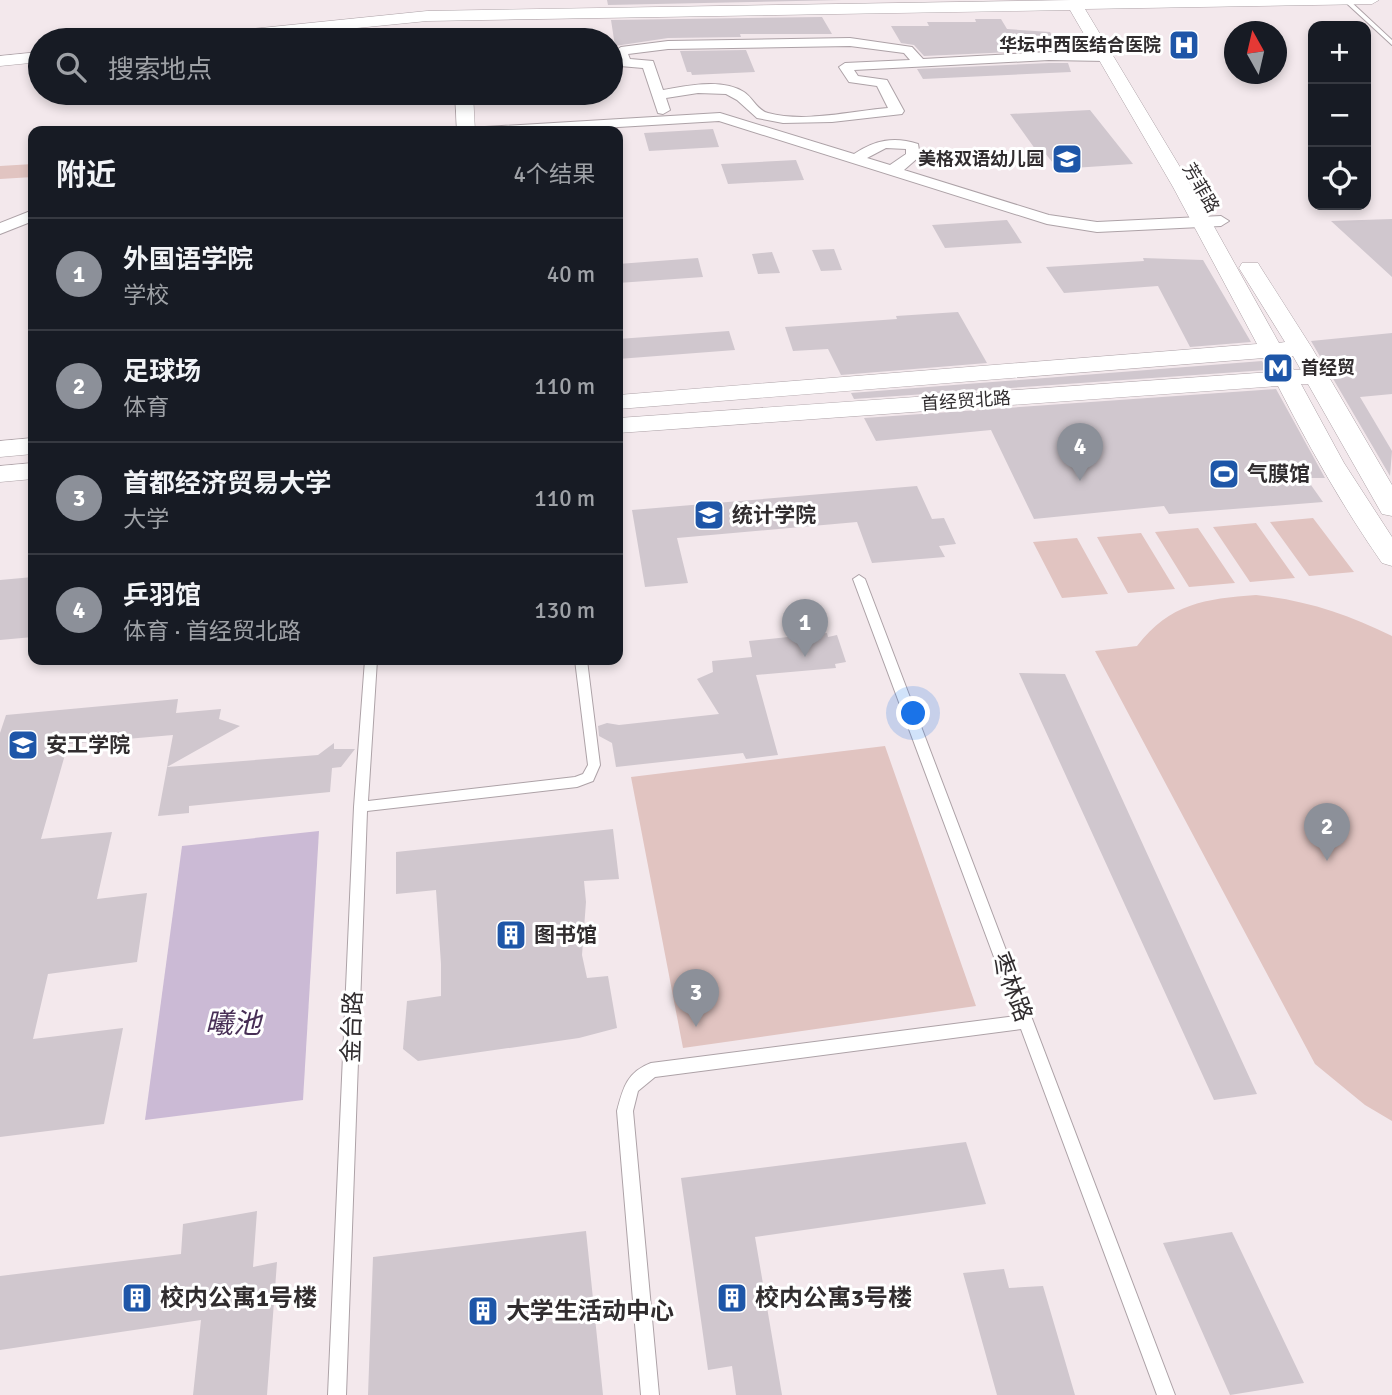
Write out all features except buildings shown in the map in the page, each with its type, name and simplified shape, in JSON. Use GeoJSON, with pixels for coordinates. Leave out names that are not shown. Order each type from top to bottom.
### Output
{"type":"FeatureCollection","features":[{"type":"Feature","properties":{"kind":"street"},"geometry":{"type":"LineString","coordinates":[[858,8],[1051,0]]}},
{"type":"Feature","properties":{"kind":"street"},"geometry":{"type":"LineString","coordinates":[[280,28],[426,8],[858,8],[1089,2],[1372,0]]}},
{"type":"Feature","properties":{"kind":"street","name":"芳菲路"},"geometry":{"type":"LineString","coordinates":[[1089,2],[1106,57],[1212,222],[1300,348],[1392,508]]}},
{"type":"Feature","properties":{"kind":"street","name":"芳菲路"},"geometry":{"type":"LineString","coordinates":[[1089,2],[1212,222],[1285,378],[1335,473],[1392,557]]}},
{"type":"Feature","properties":{"kind":"street"},"geometry":{"type":"LineString","coordinates":[[426,8],[438,28]]}},
{"type":"Feature","properties":{"kind":"street"},"geometry":{"type":"LineString","coordinates":[[623,51],[667,45],[850,42],[908,50],[921,64]]}},
{"type":"Feature","properties":{"kind":"street"},"geometry":{"type":"LineString","coordinates":[[623,57],[625,63],[648,65],[666,121]]}},
{"type":"Feature","properties":{"kind":"street"},"geometry":{"type":"LineString","coordinates":[[658,95],[703,88],[726,91],[739,94],[753,111],[763,116],[804,120],[831,118],[897,111],[882,83],[854,79],[845,67],[1049,57],[1106,57]]}},
{"type":"Feature","properties":{"kind":"street"},"geometry":{"type":"LineString","coordinates":[[0,61],[28,58]]}},
{"type":"Feature","properties":{"kind":"street"},"geometry":{"type":"LineString","coordinates":[[465,105],[466,126]]}},
{"type":"Feature","properties":{"kind":"street"},"geometry":{"type":"LineString","coordinates":[[576,126],[720,117],[1047,219],[1097,227],[1212,222]]}},
{"type":"Feature","properties":{"kind":"street"},"geometry":{"type":"LineString","coordinates":[[831,118],[866,138],[905,144],[915,150],[913,156],[892,171]]}},
{"type":"Feature","properties":{"kind":"street"},"geometry":{"type":"LineString","coordinates":[[856,159],[866,138]]}},
{"type":"Feature","properties":{"kind":"street"},"geometry":{"type":"LineString","coordinates":[[0,229],[28,217]]}},
{"type":"Feature","properties":{"kind":"street","name":"首经贸北路"},"geometry":{"type":"LineString","coordinates":[[623,402],[1300,348]]}},
{"type":"Feature","properties":{"kind":"street","name":"首经贸北路"},"geometry":{"type":"LineString","coordinates":[[623,426],[1314,376]]}},
{"type":"Feature","properties":{"kind":"street"},"geometry":{"type":"LineString","coordinates":[[0,449],[28,446]]}},
{"type":"Feature","properties":{"kind":"street"},"geometry":{"type":"LineString","coordinates":[[1335,473],[1349,467],[1370,471]]}},
{"type":"Feature","properties":{"kind":"street"},"geometry":{"type":"LineString","coordinates":[[0,474],[28,471]]}},
{"type":"Feature","properties":{"kind":"lane"},"geometry":{"type":"LineString","coordinates":[[1346,0],[1392,43]]}},
{"type":"Feature","properties":{"kind":"lane","name":"枣林路"},"geometry":{"type":"LineString","coordinates":[[859,579],[1166,1395]]}},
{"type":"Feature","properties":{"kind":"lane","name":"金台路"},"geometry":{"type":"LineString","coordinates":[[337,1395],[361,807],[371,665]]}},
{"type":"Feature","properties":{"kind":"lane"},"geometry":{"type":"LineString","coordinates":[[361,807],[578,782],[588,777],[594,765],[582,665]]}},
{"type":"Feature","properties":{"kind":"lane"},"geometry":{"type":"LineString","coordinates":[[650,1395],[625,1111],[631,1087],[651,1070],[1025,1022]]}},
{"type":"Feature","properties":{"kind":"shaded area"},"geometry":{"type":"Polygon","coordinates":[[[28,164],[28,177],[0,179],[0,166],[28,164]]]}},
{"type":"Feature","properties":{"kind":"shaded area"},"geometry":{"type":"Polygon","coordinates":[[[1313,518],[1354,572],[1309,576],[1270,522],[1313,518]]]}},
{"type":"Feature","properties":{"kind":"shaded area"},"geometry":{"type":"Polygon","coordinates":[[[1256,523],[1295,578],[1250,582],[1213,527],[1256,523]]]}},
{"type":"Feature","properties":{"kind":"shaded area"},"geometry":{"type":"Polygon","coordinates":[[[1198,528],[1235,583],[1189,587],[1155,532],[1198,528]]]}},
{"type":"Feature","properties":{"kind":"shaded area"},"geometry":{"type":"Polygon","coordinates":[[[1141,533],[1175,589],[1128,593],[1097,537],[1141,533]]]}},
{"type":"Feature","properties":{"kind":"shaded area"},"geometry":{"type":"Polygon","coordinates":[[[1077,538],[1108,594],[1062,598],[1033,542],[1077,538]]]}},
{"type":"Feature","properties":{"kind":"shaded area"},"geometry":{"type":"Polygon","coordinates":[[[1256,595],[1292,600],[1326,609],[1392,636],[1392,1121],[1365,1105],[1315,1064],[1095,651],[1137,646],[1162,620],[1190,606],[1256,595]]]}},
{"type":"Feature","properties":{"kind":"shaded area"},"geometry":{"type":"Polygon","coordinates":[[[885,746],[976,1006],[683,1048],[631,777],[885,746]]]}},
{"type":"Feature","properties":{"kind":"water","name":"曦池"},"geometry":{"type":"Polygon","coordinates":[[[319,831],[303,1100],[145,1120],[182,846],[319,831]]]}},
{"type":"Feature","properties":{"kind":"place","name":"华坛中西医结合医院"},"geometry":{"type":"Point","coordinates":[1184,45]}},
{"type":"Feature","properties":{"kind":"place","name":"美格双语幼儿园"},"geometry":{"type":"Point","coordinates":[1067,159]}},
{"type":"Feature","properties":{"kind":"place","name":"首经贸"},"geometry":{"type":"Point","coordinates":[1278,368]}},
{"type":"Feature","properties":{"kind":"place","name":"气膜馆"},"geometry":{"type":"Point","coordinates":[1224,474]}},
{"type":"Feature","properties":{"kind":"place","name":"乒羽馆"},"geometry":{"type":"Point","coordinates":[1080,481]}},
{"type":"Feature","properties":{"kind":"place","name":"统计学院"},"geometry":{"type":"Point","coordinates":[709,515]}},
{"type":"Feature","properties":{"kind":"place","name":"外国语学院"},"geometry":{"type":"Point","coordinates":[805,657]}},
{"type":"Feature","properties":{"kind":"place","name":"安工学院"},"geometry":{"type":"Point","coordinates":[23,745]}},
{"type":"Feature","properties":{"kind":"place","name":"足球场"},"geometry":{"type":"Point","coordinates":[1327,861]}},
{"type":"Feature","properties":{"kind":"place","name":"图书馆"},"geometry":{"type":"Point","coordinates":[511,935]}},
{"type":"Feature","properties":{"kind":"place","name":"首都经济贸易大学"},"geometry":{"type":"Point","coordinates":[696,1027]}},
{"type":"Feature","properties":{"kind":"place","name":"校内公寓1号楼"},"geometry":{"type":"Point","coordinates":[137,1298]}},
{"type":"Feature","properties":{"kind":"place","name":"校内公寓3号楼"},"geometry":{"type":"Point","coordinates":[732,1298]}},
{"type":"Feature","properties":{"kind":"place","name":"大学生活动中心"},"geometry":{"type":"Point","coordinates":[483,1311]}}]}
